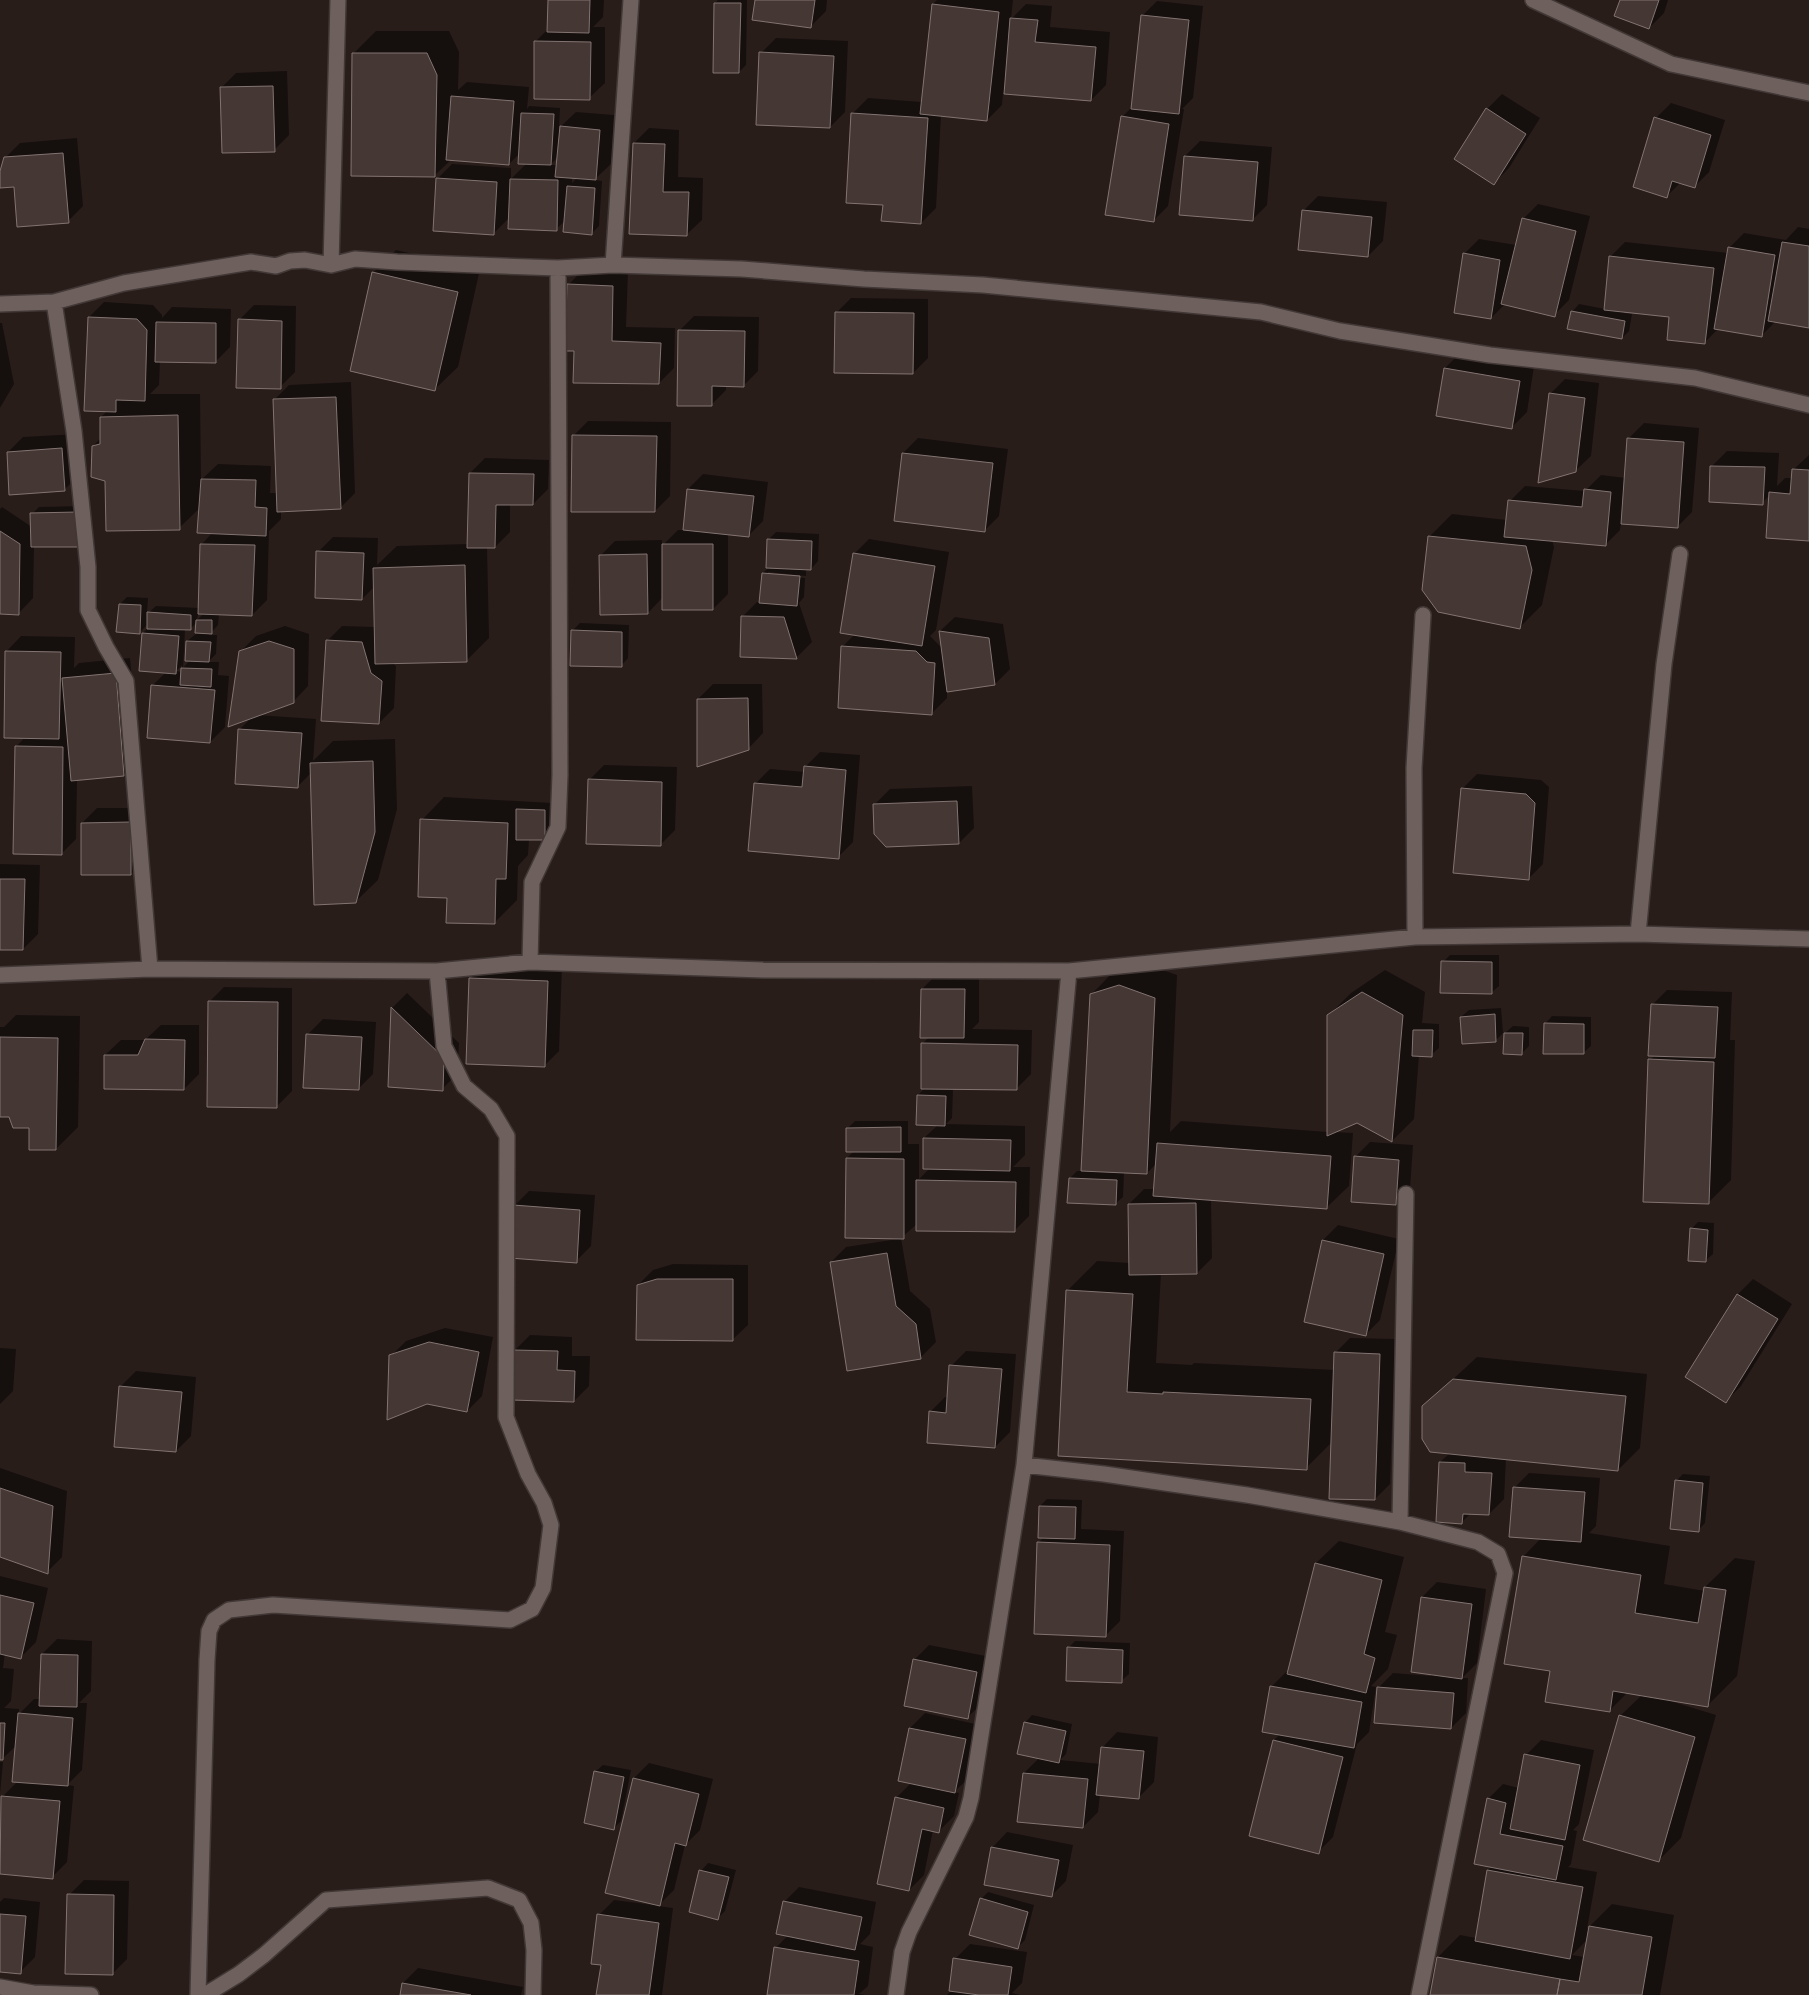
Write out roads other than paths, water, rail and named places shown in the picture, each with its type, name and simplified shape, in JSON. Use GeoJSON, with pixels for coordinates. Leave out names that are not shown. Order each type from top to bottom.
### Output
{"type":"FeatureCollection","features":[{"type":"Feature","properties":{"kind":"street"},"geometry":{"type":"LineString","coordinates":[[331,265],[338,0]]}},
{"type":"Feature","properties":{"kind":"street"},"geometry":{"type":"LineString","coordinates":[[613,264],[631,0]]}},
{"type":"Feature","properties":{"kind":"street"},"geometry":{"type":"LineString","coordinates":[[1533,0],[1671,64],[1809,93]]}},
{"type":"Feature","properties":{"kind":"street"},"geometry":{"type":"LineString","coordinates":[[0,304],[54,302],[124,284],[251,262],[276,266],[290,261],[305,260],[331,265],[356,259],[558,268],[613,264],[742,269],[864,279],[983,285],[1260,312],[1340,332],[1490,355],[1695,378],[1809,404]]}},
{"type":"Feature","properties":{"kind":"street"},"geometry":{"type":"LineString","coordinates":[[530,962],[532,882],[558,827],[559,818],[558,268]]}},
{"type":"Feature","properties":{"kind":"street"},"geometry":{"type":"LineString","coordinates":[[54,302],[74,431],[88,567],[88,610],[106,647],[126,681],[150,969]]}},
{"type":"Feature","properties":{"kind":"street"},"geometry":{"type":"LineString","coordinates":[[1638,934],[1664,664],[1680,554]]}},
{"type":"Feature","properties":{"kind":"street"},"geometry":{"type":"LineString","coordinates":[[1415,937],[1414,768],[1422,615]]}},
{"type":"Feature","properties":{"kind":"street"},"geometry":{"type":"LineString","coordinates":[[0,975],[150,969],[436,971],[530,962],[763,970],[1069,971],[1415,937],[1638,934],[1809,939]]}},
{"type":"Feature","properties":{"kind":"street"},"geometry":{"type":"LineString","coordinates":[[198,1995],[208,1631],[214,1620],[229,1610],[273,1604],[510,1620],[532,1609],[543,1588],[550,1525],[544,1503],[528,1474],[506,1417],[507,1136],[491,1109],[464,1086],[444,1046],[436,971]]}},
{"type":"Feature","properties":{"kind":"street"},"geometry":{"type":"LineString","coordinates":[[896,1995],[902,1952],[909,1932],[966,1817],[971,1798],[1024,1465],[1069,971]]}},
{"type":"Feature","properties":{"kind":"street"},"geometry":{"type":"LineString","coordinates":[[1400,1522],[1406,1194]]}},
{"type":"Feature","properties":{"kind":"street"},"geometry":{"type":"LineString","coordinates":[[1024,1465],[1247,1494],[1400,1522],[1478,1542],[1498,1554],[1505,1573],[1419,1995]]}},
{"type":"Feature","properties":{"kind":"street"},"geometry":{"type":"LineString","coordinates":[[205,1995],[264,1955],[326,1900],[488,1888],[519,1900],[531,1923],[534,1950],[533,1995]]}},
{"type":"Feature","properties":{"kind":"street"},"geometry":{"type":"LineString","coordinates":[[0,1987],[33,1993],[91,1995]]}}]}
